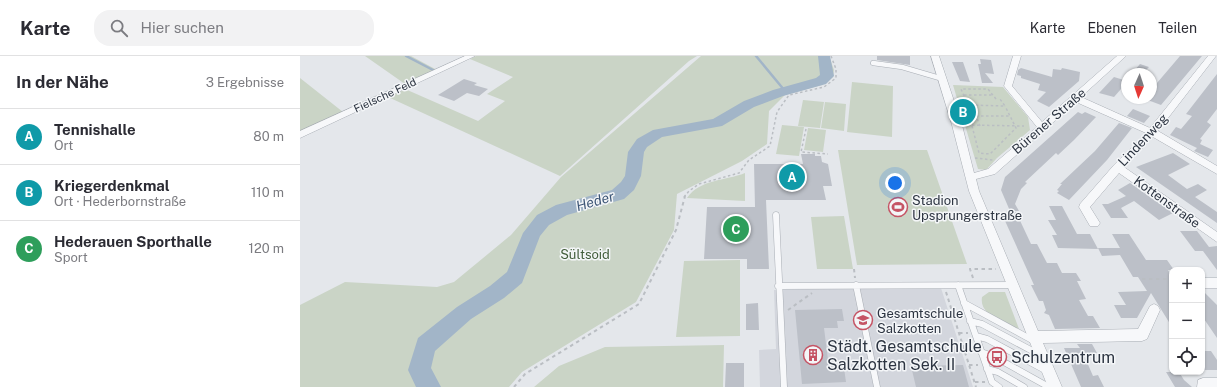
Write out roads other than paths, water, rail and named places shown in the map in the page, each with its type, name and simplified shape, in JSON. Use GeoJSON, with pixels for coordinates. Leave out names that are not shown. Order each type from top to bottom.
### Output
{"type":"FeatureCollection","features":[{"type":"Feature","properties":{"kind":"street","name":"Fielsche Feld"},"geometry":{"type":"LineString","coordinates":[[300,135],[471,56]]}},
{"type":"Feature","properties":{"kind":"street"},"geometry":{"type":"LineString","coordinates":[[935,56],[957,125],[974,191],[1055,387]]}},
{"type":"Feature","properties":{"kind":"street"},"geometry":{"type":"LineString","coordinates":[[1017,56],[1008,86],[1042,127]]}},
{"type":"Feature","properties":{"kind":"street","name":"Bürener Straße"},"geometry":{"type":"LineString","coordinates":[[971,177],[991,172],[1122,56]]}},
{"type":"Feature","properties":{"kind":"street","name":"Lindenweg"},"geometry":{"type":"LineString","coordinates":[[1094,223],[1084,206],[1118,166],[1152,132],[1212,56]]}},
{"type":"Feature","properties":{"kind":"street"},"geometry":{"type":"LineString","coordinates":[[1075,98],[1152,132],[1217,171]]}},
{"type":"Feature","properties":{"kind":"street","name":"Kottenstraße"},"geometry":{"type":"LineString","coordinates":[[1118,166],[1217,238]]}},
{"type":"Feature","properties":{"kind":"street"},"geometry":{"type":"LineString","coordinates":[[1205,283],[1217,283]]}},
{"type":"Feature","properties":{"kind":"street"},"geometry":{"type":"LineString","coordinates":[[1035,339],[1142,335],[1154,310]]}},
{"type":"Feature","properties":{"kind":"lane"},"geometry":{"type":"LineString","coordinates":[[873,63],[902,67],[925,75],[943,79]]}},
{"type":"Feature","properties":{"kind":"lane"},"geometry":{"type":"LineString","coordinates":[[776,215],[778,286],[784,387]]}},
{"type":"Feature","properties":{"kind":"lane"},"geometry":{"type":"LineString","coordinates":[[856,285],[877,387]]}},
{"type":"Feature","properties":{"kind":"lane"},"geometry":{"type":"LineString","coordinates":[[958,285],[992,382],[999,387]]}},
{"type":"Feature","properties":{"kind":"lane"},"geometry":{"type":"LineString","coordinates":[[778,286],[1013,285]]}},
{"type":"Feature","properties":{"kind":"lane"},"geometry":{"type":"LineString","coordinates":[[964,303],[1035,339]]}},
{"type":"Feature","properties":{"kind":"lane"},"geometry":{"type":"LineString","coordinates":[[970,321],[982,324],[1042,355]]}},
{"type":"Feature","properties":{"kind":"lane"},"geometry":{"type":"LineString","coordinates":[[976,336],[987,339],[1048,372]]}},
{"type":"Feature","properties":{"kind":"lane"},"geometry":{"type":"LineString","coordinates":[[981,352],[993,356],[1049,387]]}},
{"type":"Feature","properties":{"kind":"lane"},"geometry":{"type":"LineString","coordinates":[[987,369],[998,372],[1024,387]]}},
{"type":"Feature","properties":{"kind":"waterway"},"geometry":{"type":"LineString","coordinates":[[406,56],[433,70]]}},
{"type":"Feature","properties":{"kind":"waterway"},"geometry":{"type":"LineString","coordinates":[[756,56],[785,91]]}},
{"type":"Feature","properties":{"kind":"waterway","name":"Heder"},"geometry":{"type":"LineString","coordinates":[[429,387],[419,370],[426,345],[464,313],[497,292],[515,277],[532,233],[543,220],[562,210],[618,195],[628,186],[633,176],[636,152],[642,143],[658,133],[717,123],[749,104],[778,93],[821,81],[827,76],[824,56]]}},
{"type":"Feature","properties":{"kind":"place","name":"Kriegerdenkmal"},"geometry":{"type":"Point","coordinates":[963,112]}},
{"type":"Feature","properties":{"kind":"place","name":"Tennishalle"},"geometry":{"type":"Point","coordinates":[792,177]}},
{"type":"Feature","properties":{"kind":"place","name":"Stadion Upsprungerstraße"},"geometry":{"type":"Point","coordinates":[898,207]}},
{"type":"Feature","properties":{"kind":"place","name":"Hederauen Sporthalle"},"geometry":{"type":"Point","coordinates":[736,229]}},
{"type":"Feature","properties":{"kind":"place","name":"Gesamtschule Salzkotten"},"geometry":{"type":"Point","coordinates":[863,320]}},
{"type":"Feature","properties":{"kind":"place","name":"Städt. Gesamtschule Salzkotten Sek. II"},"geometry":{"type":"Point","coordinates":[813,355]}},
{"type":"Feature","properties":{"kind":"place","name":"Schulzentrum"},"geometry":{"type":"Point","coordinates":[997,357]}},
{"type":"Feature","properties":{"kind":"park label","name":"Sültsoid"},"geometry":{"type":"Point","coordinates":[585,254]}}]}
